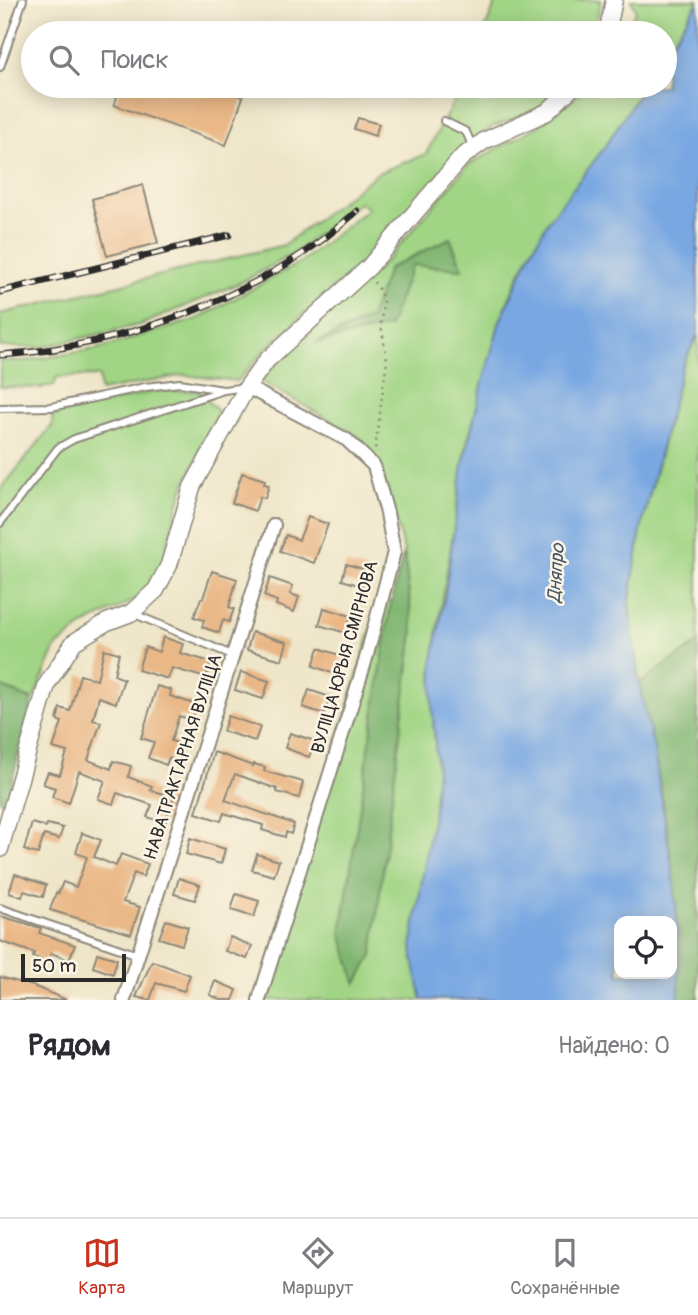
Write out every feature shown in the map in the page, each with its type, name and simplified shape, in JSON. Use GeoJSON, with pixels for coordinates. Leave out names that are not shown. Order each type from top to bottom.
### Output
{"type":"FeatureCollection","features":[{"type":"Feature","properties":{"kind":"street"},"geometry":{"type":"LineString","coordinates":[[610,21],[614,0]]}},
{"type":"Feature","properties":{"kind":"street"},"geometry":{"type":"LineString","coordinates":[[1,842],[47,684],[74,642],[107,622],[131,613],[156,590],[169,565],[192,487],[247,387],[267,360],[369,267],[462,157],[484,141],[547,112],[562,98]]}},
{"type":"Feature","properties":{"kind":"street"},"geometry":{"type":"LineString","coordinates":[[247,387],[347,440],[374,466]]}},
{"type":"Feature","properties":{"kind":"street","name":"ВУЛІЦА ЮРЫЯ СМІРНОВА"},"geometry":{"type":"LineString","coordinates":[[259,1000],[365,662],[394,552],[374,466]]}},
{"type":"Feature","properties":{"kind":"street","name":"НАВАТРАКТАРНАЯ ВУЛІЦА"},"geometry":{"type":"LineString","coordinates":[[124,1000],[274,525]]}},
{"type":"Feature","properties":{"kind":"lane"},"geometry":{"type":"LineString","coordinates":[[0,67],[23,0]]}},
{"type":"Feature","properties":{"kind":"lane"},"geometry":{"type":"LineString","coordinates":[[444,121],[466,132],[474,148]]}},
{"type":"Feature","properties":{"kind":"lane"},"geometry":{"type":"LineString","coordinates":[[0,408],[51,407],[145,387],[180,383],[225,390]]}},
{"type":"Feature","properties":{"kind":"lane"},"geometry":{"type":"LineString","coordinates":[[0,523],[58,448],[74,439],[225,390],[247,387]]}},
{"type":"Feature","properties":{"kind":"lane"},"geometry":{"type":"LineString","coordinates":[[131,613],[234,656]]}},
{"type":"Feature","properties":{"kind":"lane"},"geometry":{"type":"LineString","coordinates":[[0,908],[138,955]]}},
{"type":"Feature","properties":{"kind":"path"},"geometry":{"type":"LineString","coordinates":[[369,267],[383,303],[381,324],[387,360],[377,424],[374,466]]}},
{"type":"Feature","properties":{"kind":"green space"},"geometry":{"type":"Polygon","coordinates":[[[497,0],[601,0],[597,21],[488,21],[497,0]]]}},
{"type":"Feature","properties":{"kind":"green space"},"geometry":{"type":"Polygon","coordinates":[[[631,0],[698,0],[677,34],[677,21],[631,21],[636,10],[631,0]]]}},
{"type":"Feature","properties":{"kind":"green space"},"geometry":{"type":"Polygon","coordinates":[[[456,98],[549,98],[541,108],[494,126],[463,146],[376,250],[269,346],[237,381],[184,375],[100,391],[99,376],[57,377],[54,386],[43,388],[0,387],[0,361],[25,361],[97,349],[197,319],[301,262],[368,209],[360,202],[293,254],[242,282],[143,324],[42,347],[0,347],[0,314],[284,245],[378,173],[426,154],[456,98]]]}},
{"type":"Feature","properties":{"kind":"green space"},"geometry":{"type":"Polygon","coordinates":[[[574,98],[636,98],[602,151],[549,220],[519,275],[500,321],[467,443],[433,660],[432,705],[437,768],[434,808],[412,942],[422,1000],[259,1000],[380,600],[391,602],[413,632],[404,551],[380,466],[361,438],[259,380],[387,260],[468,165],[538,126],[574,98]]]}},
{"type":"Feature","properties":{"kind":"green space"},"geometry":{"type":"Polygon","coordinates":[[[450,238],[463,269],[412,265],[389,327],[316,343],[370,318],[389,268],[450,238]]]}},
{"type":"Feature","properties":{"kind":"green space"},"geometry":{"type":"Polygon","coordinates":[[[698,334],[698,643],[639,684],[629,605],[641,529],[682,367],[698,334]]]}},
{"type":"Feature","properties":{"kind":"green space"},"geometry":{"type":"Polygon","coordinates":[[[159,390],[198,391],[218,411],[183,489],[161,568],[141,597],[87,623],[56,647],[33,700],[0,686],[0,490],[52,426],[52,416],[159,390]]]}},
{"type":"Feature","properties":{"kind":"green space"},"geometry":{"type":"Polygon","coordinates":[[[404,551],[413,632],[372,956],[356,984],[341,933],[391,602],[404,551]]]}},
{"type":"Feature","properties":{"kind":"green space"},"geometry":{"type":"Polygon","coordinates":[[[698,643],[698,1000],[679,1000],[677,916],[669,841],[639,684],[698,643]]]}},
{"type":"Feature","properties":{"kind":"green space"},"geometry":{"type":"Polygon","coordinates":[[[0,686],[33,700],[6,803],[0,800],[0,686]]]}},
{"type":"Feature","properties":{"kind":"water","name":"Дняпро"},"geometry":{"type":"Polygon","coordinates":[[[698,2],[698,334],[682,367],[660,452],[641,529],[629,605],[639,684],[653,744],[674,880],[677,916],[614,916],[614,979],[677,979],[677,923],[679,1000],[422,1000],[413,960],[412,942],[434,808],[437,768],[432,705],[433,660],[463,464],[500,321],[533,248],[549,220],[602,151],[636,98],[677,98],[677,34],[698,2]]]}},
{"type":"Feature","properties":{"kind":"building"},"geometry":{"type":"Polygon","coordinates":[[[117,98],[243,98],[226,145],[114,105],[117,98]]]}},
{"type":"Feature","properties":{"kind":"building"},"geometry":{"type":"Polygon","coordinates":[[[358,118],[379,124],[375,136],[354,129],[358,118]]]}},
{"type":"Feature","properties":{"kind":"building"},"geometry":{"type":"Polygon","coordinates":[[[143,185],[158,243],[107,256],[92,199],[143,185]]]}},
{"type":"Feature","properties":{"kind":"building"},"geometry":{"type":"Polygon","coordinates":[[[242,473],[265,480],[264,484],[269,485],[265,498],[260,497],[255,511],[232,503],[242,473]]]}},
{"type":"Feature","properties":{"kind":"building"},"geometry":{"type":"Polygon","coordinates":[[[308,517],[328,524],[314,563],[280,551],[286,535],[299,540],[308,517]]]}},
{"type":"Feature","properties":{"kind":"building"},"geometry":{"type":"Polygon","coordinates":[[[346,564],[367,570],[362,586],[342,580],[346,564]]]}},
{"type":"Feature","properties":{"kind":"building"},"geometry":{"type":"Polygon","coordinates":[[[212,571],[237,579],[229,607],[234,609],[229,622],[223,620],[219,633],[202,627],[204,620],[194,617],[212,571]]]}},
{"type":"Feature","properties":{"kind":"building"},"geometry":{"type":"Polygon","coordinates":[[[270,578],[293,586],[290,594],[299,597],[294,612],[276,605],[277,601],[264,596],[270,578]]]}},
{"type":"Feature","properties":{"kind":"building"},"geometry":{"type":"Polygon","coordinates":[[[324,608],[351,616],[346,633],[319,625],[324,608]]]}},
{"type":"Feature","properties":{"kind":"building"},"geometry":{"type":"Polygon","coordinates":[[[252,632],[287,642],[282,660],[247,650],[252,632]]]}},
{"type":"Feature","properties":{"kind":"building"},"geometry":{"type":"Polygon","coordinates":[[[163,637],[183,644],[180,653],[211,662],[206,678],[172,668],[168,679],[138,670],[145,647],[159,652],[163,637]]]}},
{"type":"Feature","properties":{"kind":"building"},"geometry":{"type":"Polygon","coordinates":[[[319,648],[342,656],[335,674],[313,666],[319,648]]]}},
{"type":"Feature","properties":{"kind":"building"},"geometry":{"type":"Polygon","coordinates":[[[104,649],[119,653],[114,675],[124,679],[116,703],[99,697],[93,720],[101,722],[88,760],[111,769],[113,761],[131,766],[128,777],[152,786],[150,790],[174,797],[165,823],[147,817],[152,805],[117,793],[113,804],[98,799],[105,781],[79,771],[69,803],[52,797],[55,788],[43,784],[48,772],[60,775],[67,752],[53,748],[62,722],[57,720],[60,708],[70,711],[80,675],[97,680],[104,649]]]}},
{"type":"Feature","properties":{"kind":"building"},"geometry":{"type":"Polygon","coordinates":[[[241,672],[269,681],[263,699],[235,690],[241,672]]]}},
{"type":"Feature","properties":{"kind":"building"},"geometry":{"type":"Polygon","coordinates":[[[157,686],[171,690],[170,696],[197,705],[192,720],[179,716],[171,741],[182,744],[177,761],[169,758],[166,765],[148,758],[154,742],[141,738],[157,686]]]}},
{"type":"Feature","properties":{"kind":"building"},"geometry":{"type":"Polygon","coordinates":[[[309,690],[330,697],[324,714],[303,707],[309,690]]]}},
{"type":"Feature","properties":{"kind":"building"},"geometry":{"type":"Polygon","coordinates":[[[228,716],[260,727],[255,741],[223,731],[228,716]]]}},
{"type":"Feature","properties":{"kind":"building"},"geometry":{"type":"Polygon","coordinates":[[[290,733],[315,741],[309,757],[285,748],[290,733]]]}},
{"type":"Feature","properties":{"kind":"building"},"geometry":{"type":"Polygon","coordinates":[[[214,752],[303,782],[299,798],[277,792],[277,789],[235,774],[225,800],[294,824],[291,834],[286,832],[285,837],[262,830],[263,825],[224,813],[221,821],[196,813],[214,752]]]}},
{"type":"Feature","properties":{"kind":"building"},"geometry":{"type":"Polygon","coordinates":[[[32,823],[63,828],[59,839],[44,835],[38,854],[24,850],[32,823]]]}},
{"type":"Feature","properties":{"kind":"building"},"geometry":{"type":"Polygon","coordinates":[[[82,833],[101,840],[94,857],[116,866],[121,854],[148,864],[143,877],[134,873],[123,902],[140,907],[131,934],[50,910],[63,882],[76,887],[87,857],[76,853],[82,833]]]}},
{"type":"Feature","properties":{"kind":"building"},"geometry":{"type":"Polygon","coordinates":[[[190,838],[225,849],[221,864],[186,854],[190,838]]]}},
{"type":"Feature","properties":{"kind":"building"},"geometry":{"type":"Polygon","coordinates":[[[257,854],[279,861],[274,876],[252,870],[257,854]]]}},
{"type":"Feature","properties":{"kind":"building"},"geometry":{"type":"Polygon","coordinates":[[[15,874],[46,885],[43,897],[24,891],[22,897],[9,893],[15,874]]]}},
{"type":"Feature","properties":{"kind":"building"},"geometry":{"type":"Polygon","coordinates":[[[179,878],[200,885],[195,900],[174,894],[179,878]]]}},
{"type":"Feature","properties":{"kind":"building"},"geometry":{"type":"Polygon","coordinates":[[[236,894],[259,901],[254,917],[231,910],[236,894]]]}},
{"type":"Feature","properties":{"kind":"building"},"geometry":{"type":"Polygon","coordinates":[[[0,916],[41,928],[39,933],[75,945],[69,960],[51,953],[48,962],[33,957],[34,953],[0,941],[0,916]]]}},
{"type":"Feature","properties":{"kind":"building"},"geometry":{"type":"Polygon","coordinates":[[[166,920],[188,927],[182,945],[159,938],[166,920]]]}},
{"type":"Feature","properties":{"kind":"building"},"geometry":{"type":"Polygon","coordinates":[[[230,937],[252,946],[247,959],[225,951],[230,937]]]}},
{"type":"Feature","properties":{"kind":"building"},"geometry":{"type":"Polygon","coordinates":[[[97,953],[117,959],[113,974],[93,967],[97,953]]]}},
{"type":"Feature","properties":{"kind":"building"},"geometry":{"type":"Polygon","coordinates":[[[152,961],[190,975],[184,991],[156,983],[150,1000],[136,997],[152,961]]]}},
{"type":"Feature","properties":{"kind":"building"},"geometry":{"type":"Polygon","coordinates":[[[0,977],[33,986],[67,1000],[0,1000],[0,977]]]}},
{"type":"Feature","properties":{"kind":"building"},"geometry":{"type":"Polygon","coordinates":[[[215,981],[237,990],[233,1000],[221,1000],[210,995],[215,981]]]}},
{"type":"Feature","properties":{"kind":"railway"},"geometry":{"type":"LineString","coordinates":[[0,355],[95,341],[190,312],[236,292],[279,268],[320,241],[357,211]]}},
{"type":"Feature","properties":{"kind":"railway"},"geometry":{"type":"LineString","coordinates":[[0,292],[229,235]]}}]}
